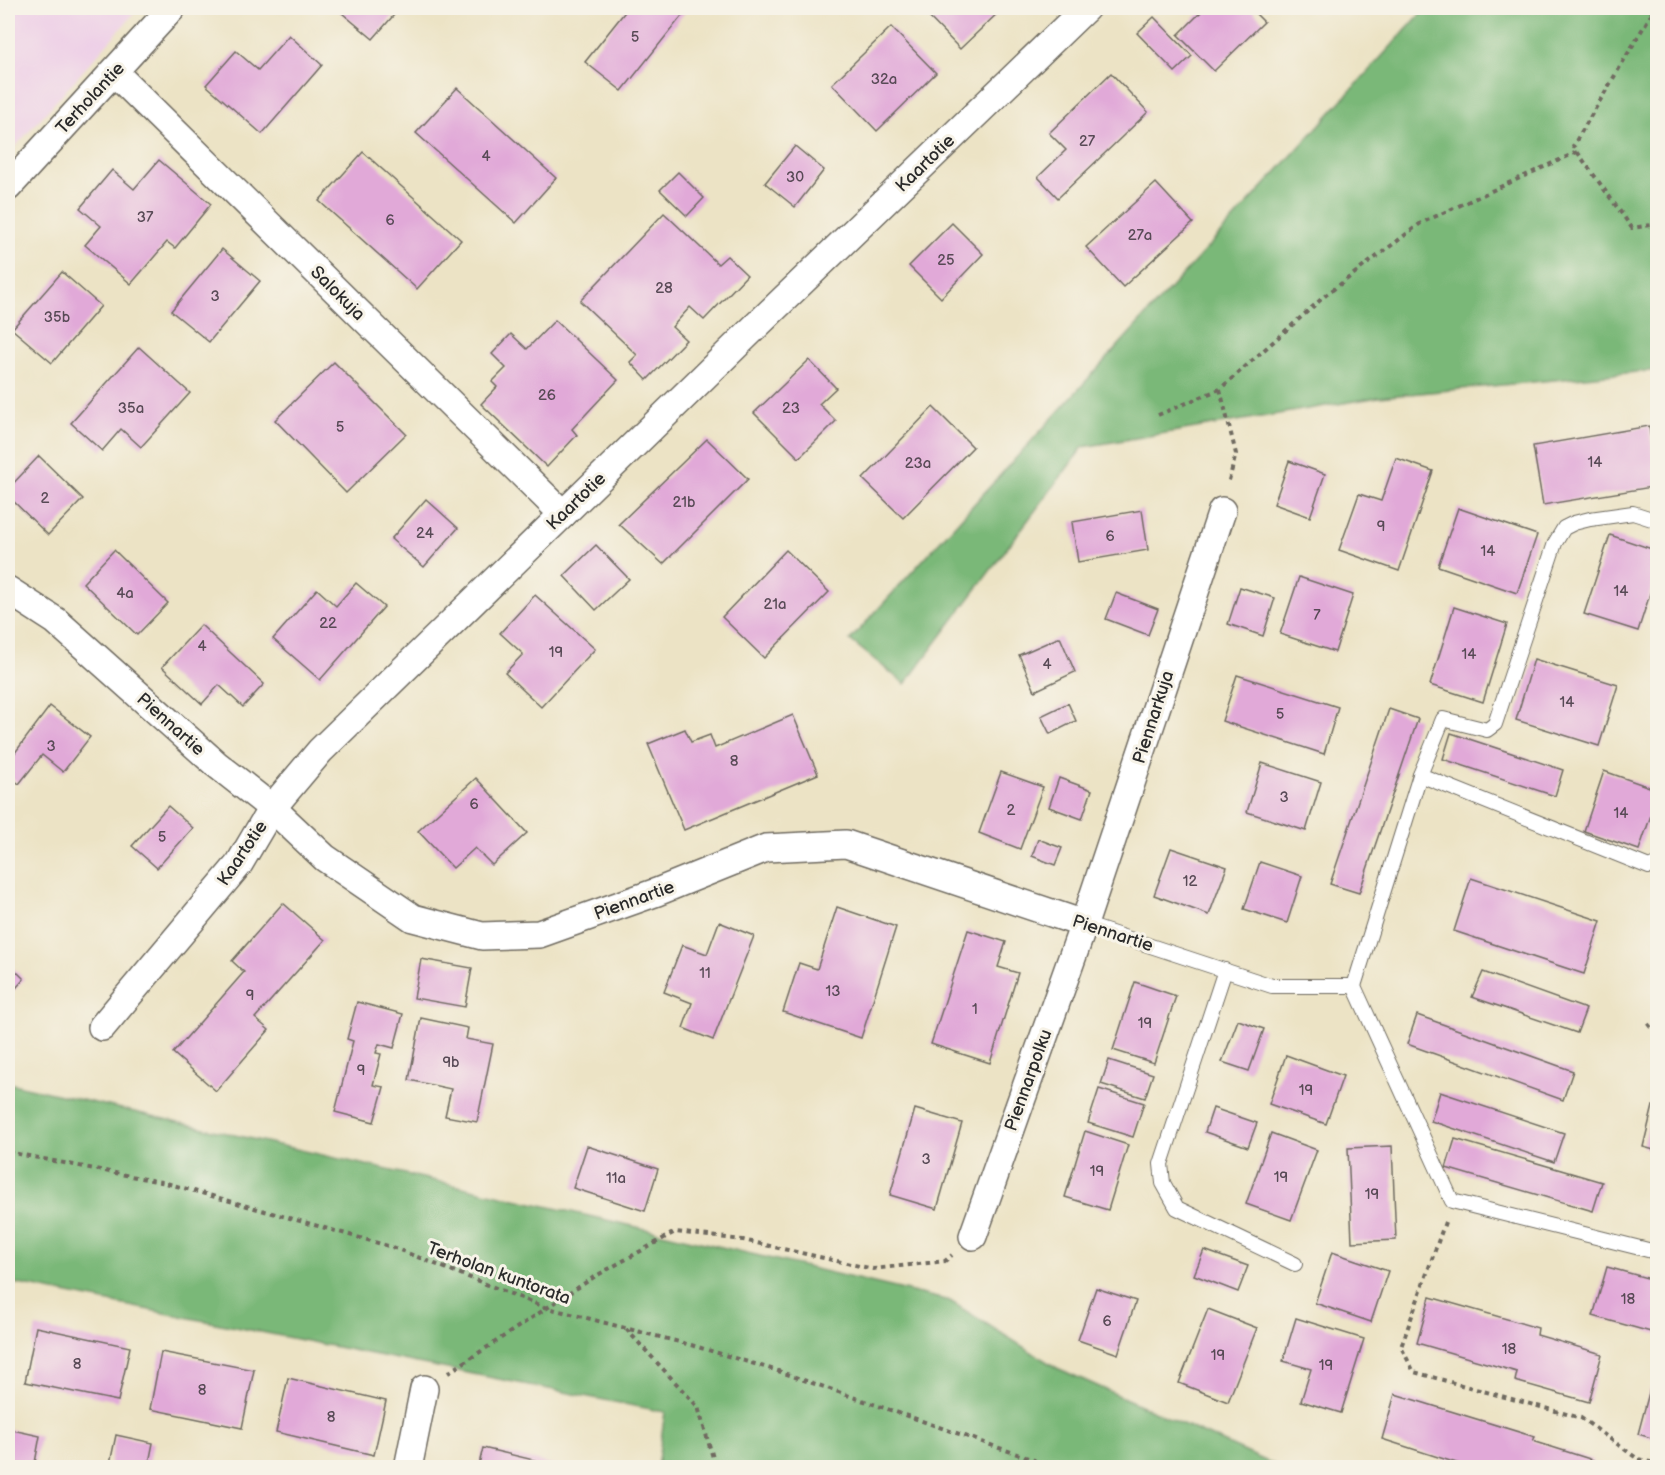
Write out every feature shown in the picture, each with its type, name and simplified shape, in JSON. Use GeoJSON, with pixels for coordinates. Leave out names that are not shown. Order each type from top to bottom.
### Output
{"type":"FeatureCollection","features":[{"type":"Feature","properties":{"kind":"street","name":"Terholantie"},"geometry":{"type":"LineString","coordinates":[[8,187],[172,8]]}},
{"type":"Feature","properties":{"kind":"street","name":"Kaartotie"},"geometry":{"type":"LineString","coordinates":[[102,1027],[239,864],[272,808],[320,751],[1086,8]]}},
{"type":"Feature","properties":{"kind":"street","name":"Salokuja"},"geometry":{"type":"LineString","coordinates":[[114,72],[563,514]]}},
{"type":"Feature","properties":{"kind":"street","name":"Piennarkuja"},"geometry":{"type":"LineString","coordinates":[[1084,924],[1222,511]]}},
{"type":"Feature","properties":{"kind":"street","name":"Piennartie"},"geometry":{"type":"LineString","coordinates":[[8,590],[56,621],[216,764],[272,808],[325,858],[413,918],[482,936],[539,934],[657,892],[766,848],[846,844],[1084,924]]}},
{"type":"Feature","properties":{"kind":"street","name":"Piennarpolku"},"geometry":{"type":"LineString","coordinates":[[973,1236],[1084,924]]}},
{"type":"Feature","properties":{"kind":"street"},"geometry":{"type":"LineString","coordinates":[[408,1467],[424,1389]]}},
{"type":"Feature","properties":{"kind":"lane"},"geometry":{"type":"LineString","coordinates":[[1656,1252],[1452,1201],[1354,986],[1420,775],[1443,719],[1487,730],[1495,724],[1555,543],[1564,528],[1590,519],[1633,513],[1658,521]]}},
{"type":"Feature","properties":{"kind":"lane"},"geometry":{"type":"LineString","coordinates":[[1420,775],[1649,867],[1658,863]]}},
{"type":"Feature","properties":{"kind":"lane","name":"Piennartie"},"geometry":{"type":"LineString","coordinates":[[1084,924],[1272,986],[1354,986]]}},
{"type":"Feature","properties":{"kind":"lane"},"geometry":{"type":"LineString","coordinates":[[1225,970],[1161,1164],[1163,1184],[1177,1208],[1295,1264]]}},
{"type":"Feature","properties":{"kind":"path"},"geometry":{"type":"LineString","coordinates":[[1652,10],[1658,21]]}},
{"type":"Feature","properties":{"kind":"path"},"geometry":{"type":"LineString","coordinates":[[1652,10],[1573,146],[1632,228],[1658,224]]}},
{"type":"Feature","properties":{"kind":"path"},"geometry":{"type":"LineString","coordinates":[[1158,415],[1220,389],[1326,295],[1421,223],[1577,152]]}},
{"type":"Feature","properties":{"kind":"path"},"geometry":{"type":"LineString","coordinates":[[1220,389],[1236,454],[1222,511]]}},
{"type":"Feature","properties":{"kind":"path"},"geometry":{"type":"LineString","coordinates":[[1648,1024],[1658,1036]]}},
{"type":"Feature","properties":{"kind":"path","name":"Terholan kuntorata"},"geometry":{"type":"LineString","coordinates":[[8,1152],[166,1183],[392,1247],[548,1308],[691,1345],[778,1371],[1034,1460],[1040,1467]]}},
{"type":"Feature","properties":{"kind":"path"},"geometry":{"type":"LineString","coordinates":[[1452,1201],[1401,1347],[1414,1372],[1581,1418],[1638,1459],[1658,1464]]}},
{"type":"Feature","properties":{"kind":"path"},"geometry":{"type":"LineString","coordinates":[[424,1389],[594,1277],[675,1232],[742,1240],[873,1269],[945,1261],[973,1236]]}},
{"type":"Feature","properties":{"kind":"path"},"geometry":{"type":"LineString","coordinates":[[626,1328],[698,1407],[716,1467]]}},
{"type":"Feature","properties":{"kind":"shaded area"},"geometry":{"type":"Polygon","coordinates":[[[8,8],[139,8],[8,155],[8,8]]]}},
{"type":"Feature","properties":{"kind":"green space"},"geometry":{"type":"Polygon","coordinates":[[[1426,8],[1657,8],[1657,370],[1379,397],[1083,447],[905,684],[850,640],[1426,8]]]}},
{"type":"Feature","properties":{"kind":"green space"},"geometry":{"type":"Polygon","coordinates":[[[8,1083],[950,1301],[1057,1368],[1279,1467],[657,1467],[665,1412],[8,1282],[8,1083]]]}},
{"type":"Feature","properties":{"kind":"building"},"geometry":{"type":"Polygon","coordinates":[[[336,8],[400,8],[373,39],[336,8]]]}},
{"type":"Feature","properties":{"kind":"building"},"geometry":{"type":"Polygon","coordinates":[[[628,8],[679,8],[685,12],[622,91],[585,62],[628,8]]]}},
{"type":"Feature","properties":{"kind":"building"},"geometry":{"type":"Polygon","coordinates":[[[926,8],[1003,8],[960,49],[923,11],[926,8]]]}},
{"type":"Feature","properties":{"kind":"building"},"geometry":{"type":"Polygon","coordinates":[[[1205,8],[1250,8],[1264,22],[1214,71],[1178,35],[1205,8]]]}},
{"type":"Feature","properties":{"kind":"building"},"geometry":{"type":"Polygon","coordinates":[[[1154,17],[1192,56],[1175,72],[1137,33],[1154,17]]]}},
{"type":"Feature","properties":{"kind":"building"},"geometry":{"type":"Polygon","coordinates":[[[891,27],[936,73],[877,131],[832,84],[891,27]]]}},
{"type":"Feature","properties":{"kind":"building"},"geometry":{"type":"Polygon","coordinates":[[[289,35],[322,65],[262,134],[206,85],[236,51],[258,70],[289,35]]]}},
{"type":"Feature","properties":{"kind":"building"},"geometry":{"type":"Polygon","coordinates":[[[1111,73],[1148,112],[1058,198],[1038,177],[1066,150],[1049,133],[1111,73]]]}},
{"type":"Feature","properties":{"kind":"building"},"geometry":{"type":"Polygon","coordinates":[[[457,88],[556,178],[516,223],[416,133],[457,88]]]}},
{"type":"Feature","properties":{"kind":"building"},"geometry":{"type":"Polygon","coordinates":[[[795,146],[824,170],[795,207],[765,183],[795,146]]]}},
{"type":"Feature","properties":{"kind":"building"},"geometry":{"type":"Polygon","coordinates":[[[363,152],[461,240],[417,289],[319,201],[363,152]]]}},
{"type":"Feature","properties":{"kind":"building"},"geometry":{"type":"Polygon","coordinates":[[[159,160],[211,204],[175,248],[167,242],[131,284],[85,245],[101,226],[80,208],[112,170],[134,189],[159,160]]]}},
{"type":"Feature","properties":{"kind":"building"},"geometry":{"type":"Polygon","coordinates":[[[678,172],[704,198],[687,216],[660,190],[678,172]]]}},
{"type":"Feature","properties":{"kind":"building"},"geometry":{"type":"Polygon","coordinates":[[[1156,183],[1193,223],[1123,287],[1086,247],[1156,183]]]}},
{"type":"Feature","properties":{"kind":"building"},"geometry":{"type":"Polygon","coordinates":[[[664,213],[718,264],[727,256],[747,275],[704,320],[690,307],[672,327],[686,340],[647,380],[630,362],[637,355],[580,301],[664,213]]]}},
{"type":"Feature","properties":{"kind":"building"},"geometry":{"type":"Polygon","coordinates":[[[952,223],[983,254],[941,298],[909,266],[952,223]]]}},
{"type":"Feature","properties":{"kind":"building"},"geometry":{"type":"Polygon","coordinates":[[[222,249],[260,281],[209,342],[171,311],[222,249]]]}},
{"type":"Feature","properties":{"kind":"building"},"geometry":{"type":"Polygon","coordinates":[[[62,272],[101,306],[52,363],[12,329],[62,272]]]}},
{"type":"Feature","properties":{"kind":"building"},"geometry":{"type":"Polygon","coordinates":[[[555,320],[618,380],[572,429],[577,435],[547,467],[481,404],[497,387],[492,382],[506,368],[492,354],[511,334],[527,349],[555,320]]]}},
{"type":"Feature","properties":{"kind":"building"},"geometry":{"type":"Polygon","coordinates":[[[139,347],[190,393],[141,447],[121,429],[102,451],[71,423],[139,347]]]}},
{"type":"Feature","properties":{"kind":"building"},"geometry":{"type":"Polygon","coordinates":[[[809,360],[836,388],[819,404],[836,421],[799,458],[754,413],[809,360]]]}},
{"type":"Feature","properties":{"kind":"building"},"geometry":{"type":"Polygon","coordinates":[[[334,362],[406,434],[346,493],[275,420],[334,362]]]}},
{"type":"Feature","properties":{"kind":"building"},"geometry":{"type":"Polygon","coordinates":[[[933,407],[973,447],[903,518],[863,479],[933,407]]]}},
{"type":"Feature","properties":{"kind":"building"},"geometry":{"type":"Polygon","coordinates":[[[1649,426],[1658,486],[1543,505],[1533,446],[1649,426]]]}},
{"type":"Feature","properties":{"kind":"building"},"geometry":{"type":"Polygon","coordinates":[[[707,439],[748,479],[663,564],[619,524],[707,439]]]}},
{"type":"Feature","properties":{"kind":"building"},"geometry":{"type":"Polygon","coordinates":[[[39,456],[83,499],[48,535],[8,496],[8,489],[39,456]]]}},
{"type":"Feature","properties":{"kind":"building"},"geometry":{"type":"Polygon","coordinates":[[[1396,458],[1433,471],[1399,571],[1339,550],[1359,494],[1381,501],[1396,458]]]}},
{"type":"Feature","properties":{"kind":"building"},"geometry":{"type":"Polygon","coordinates":[[[1289,461],[1325,474],[1310,517],[1274,504],[1289,461]]]}},
{"type":"Feature","properties":{"kind":"building"},"geometry":{"type":"Polygon","coordinates":[[[426,499],[458,528],[424,567],[391,539],[426,499]]]}},
{"type":"Feature","properties":{"kind":"building"},"geometry":{"type":"Polygon","coordinates":[[[1458,508],[1537,535],[1517,593],[1438,566],[1458,508]]]}},
{"type":"Feature","properties":{"kind":"building"},"geometry":{"type":"Polygon","coordinates":[[[1142,510],[1148,550],[1078,562],[1072,522],[1142,510]]]}},
{"type":"Feature","properties":{"kind":"building"},"geometry":{"type":"Polygon","coordinates":[[[1610,535],[1658,551],[1658,569],[1638,631],[1584,614],[1610,535]]]}},
{"type":"Feature","properties":{"kind":"building"},"geometry":{"type":"Polygon","coordinates":[[[596,545],[629,579],[596,610],[564,576],[596,545]]]}},
{"type":"Feature","properties":{"kind":"building"},"geometry":{"type":"Polygon","coordinates":[[[114,550],[168,603],[137,635],[83,583],[114,550]]]}},
{"type":"Feature","properties":{"kind":"building"},"geometry":{"type":"Polygon","coordinates":[[[786,550],[829,592],[764,658],[722,617],[786,550]]]}},
{"type":"Feature","properties":{"kind":"building"},"geometry":{"type":"Polygon","coordinates":[[[1299,577],[1353,595],[1335,652],[1280,634],[1299,577]]]}},
{"type":"Feature","properties":{"kind":"building"},"geometry":{"type":"Polygon","coordinates":[[[356,583],[384,607],[320,680],[273,639],[317,589],[336,606],[356,583]]]}},
{"type":"Feature","properties":{"kind":"building"},"geometry":{"type":"Polygon","coordinates":[[[1240,587],[1275,598],[1263,636],[1228,624],[1240,587]]]}},
{"type":"Feature","properties":{"kind":"building"},"geometry":{"type":"Polygon","coordinates":[[[1116,593],[1158,609],[1148,635],[1106,619],[1116,593]]]}},
{"type":"Feature","properties":{"kind":"building"},"geometry":{"type":"Polygon","coordinates":[[[535,595],[595,649],[541,707],[505,673],[523,654],[500,633],[535,595]]]}},
{"type":"Feature","properties":{"kind":"building"},"geometry":{"type":"Polygon","coordinates":[[[1454,607],[1507,624],[1483,702],[1430,685],[1454,607]]]}},
{"type":"Feature","properties":{"kind":"building"},"geometry":{"type":"Polygon","coordinates":[[[201,625],[264,684],[243,707],[219,685],[202,704],[162,667],[201,625]]]}},
{"type":"Feature","properties":{"kind":"building"},"geometry":{"type":"Polygon","coordinates":[[[1060,637],[1075,672],[1035,691],[1019,655],[1060,637]]]}},
{"type":"Feature","properties":{"kind":"building"},"geometry":{"type":"Polygon","coordinates":[[[1534,659],[1618,685],[1599,746],[1516,720],[1534,659]]]}},
{"type":"Feature","properties":{"kind":"building"},"geometry":{"type":"Polygon","coordinates":[[[1237,675],[1338,707],[1324,754],[1222,721],[1237,675]]]}},
{"type":"Feature","properties":{"kind":"building"},"geometry":{"type":"Polygon","coordinates":[[[1068,703],[1076,721],[1050,734],[1041,716],[1068,703]]]}},
{"type":"Feature","properties":{"kind":"building"},"geometry":{"type":"Polygon","coordinates":[[[50,706],[90,737],[63,772],[42,755],[19,784],[8,775],[8,762],[50,706]]]}},
{"type":"Feature","properties":{"kind":"building"},"geometry":{"type":"Polygon","coordinates":[[[1389,709],[1418,719],[1359,893],[1330,884],[1389,709]]]}},
{"type":"Feature","properties":{"kind":"building"},"geometry":{"type":"Polygon","coordinates":[[[793,715],[818,774],[684,830],[648,744],[685,729],[691,742],[710,735],[715,748],[793,715]]]}},
{"type":"Feature","properties":{"kind":"building"},"geometry":{"type":"Polygon","coordinates":[[[1451,733],[1563,770],[1555,796],[1443,759],[1451,733]]]}},
{"type":"Feature","properties":{"kind":"building"},"geometry":{"type":"Polygon","coordinates":[[[1262,763],[1321,782],[1306,831],[1247,812],[1262,763]]]}},
{"type":"Feature","properties":{"kind":"building"},"geometry":{"type":"Polygon","coordinates":[[[1604,771],[1658,790],[1639,850],[1584,831],[1604,771]]]}},
{"type":"Feature","properties":{"kind":"building"},"geometry":{"type":"Polygon","coordinates":[[[1001,772],[1043,787],[1020,849],[979,833],[1001,772]]]}},
{"type":"Feature","properties":{"kind":"building"},"geometry":{"type":"Polygon","coordinates":[[[476,778],[527,833],[492,865],[475,848],[453,868],[418,831],[476,778]]]}},
{"type":"Feature","properties":{"kind":"building"},"geometry":{"type":"Polygon","coordinates":[[[1059,778],[1092,790],[1082,819],[1049,807],[1059,778]]]}},
{"type":"Feature","properties":{"kind":"building"},"geometry":{"type":"Polygon","coordinates":[[[168,806],[193,828],[157,868],[132,846],[168,806]]]}},
{"type":"Feature","properties":{"kind":"building"},"geometry":{"type":"Polygon","coordinates":[[[1038,839],[1062,848],[1055,865],[1032,856],[1038,839]]]}},
{"type":"Feature","properties":{"kind":"building"},"geometry":{"type":"Polygon","coordinates":[[[1171,848],[1227,867],[1209,915],[1154,895],[1171,848]]]}},
{"type":"Feature","properties":{"kind":"building"},"geometry":{"type":"Polygon","coordinates":[[[1260,862],[1302,876],[1287,923],[1244,909],[1260,862]]]}},
{"type":"Feature","properties":{"kind":"building"},"geometry":{"type":"Polygon","coordinates":[[[1471,878],[1601,921],[1584,974],[1454,931],[1471,878]]]}},
{"type":"Feature","properties":{"kind":"building"},"geometry":{"type":"Polygon","coordinates":[[[283,903],[325,940],[255,1018],[269,1030],[216,1091],[173,1053],[244,972],[232,961],[283,903]]]}},
{"type":"Feature","properties":{"kind":"building"},"geometry":{"type":"Polygon","coordinates":[[[837,907],[896,927],[861,1038],[783,1012],[799,963],[817,969],[837,907]]]}},
{"type":"Feature","properties":{"kind":"building"},"geometry":{"type":"Polygon","coordinates":[[[719,922],[754,936],[713,1040],[683,1028],[692,1003],[664,992],[682,945],[707,954],[719,922]]]}},
{"type":"Feature","properties":{"kind":"building"},"geometry":{"type":"Polygon","coordinates":[[[968,930],[1006,942],[998,967],[1018,973],[990,1063],[931,1044],[968,930]]]}},
{"type":"Feature","properties":{"kind":"building"},"geometry":{"type":"Polygon","coordinates":[[[421,959],[472,968],[465,1007],[414,998],[421,959]]]}},
{"type":"Feature","properties":{"kind":"building"},"geometry":{"type":"Polygon","coordinates":[[[8,963],[24,979],[8,997],[8,963]]]}},
{"type":"Feature","properties":{"kind":"building"},"geometry":{"type":"Polygon","coordinates":[[[1483,972],[1586,1009],[1577,1033],[1472,997],[1483,972]]]}},
{"type":"Feature","properties":{"kind":"building"},"geometry":{"type":"Polygon","coordinates":[[[1135,982],[1176,996],[1154,1063],[1113,1050],[1135,982]]]}},
{"type":"Feature","properties":{"kind":"building"},"geometry":{"type":"Polygon","coordinates":[[[357,1002],[403,1014],[394,1048],[379,1044],[376,1053],[381,1054],[373,1085],[384,1087],[374,1122],[335,1112],[353,1041],[347,1039],[357,1002]]]}},
{"type":"Feature","properties":{"kind":"building"},"geometry":{"type":"Polygon","coordinates":[[[1417,1015],[1573,1071],[1563,1100],[1407,1044],[1417,1015]]]}},
{"type":"Feature","properties":{"kind":"building"},"geometry":{"type":"Polygon","coordinates":[[[421,1018],[468,1028],[466,1039],[493,1044],[477,1122],[445,1116],[451,1089],[409,1080],[421,1018]]]}},
{"type":"Feature","properties":{"kind":"building"},"geometry":{"type":"Polygon","coordinates":[[[1238,1020],[1264,1029],[1249,1071],[1222,1062],[1238,1020]]]}},
{"type":"Feature","properties":{"kind":"building"},"geometry":{"type":"Polygon","coordinates":[[[1286,1055],[1343,1076],[1326,1124],[1269,1104],[1286,1055]]]}},
{"type":"Feature","properties":{"kind":"building"},"geometry":{"type":"Polygon","coordinates":[[[1109,1060],[1153,1074],[1145,1098],[1101,1084],[1109,1060]]]}},
{"type":"Feature","properties":{"kind":"building"},"geometry":{"type":"Polygon","coordinates":[[[1099,1089],[1144,1103],[1133,1137],[1088,1123],[1099,1089]]]}},
{"type":"Feature","properties":{"kind":"building"},"geometry":{"type":"Polygon","coordinates":[[[1440,1092],[1564,1133],[1554,1162],[1431,1121],[1440,1092]]]}},
{"type":"Feature","properties":{"kind":"building"},"geometry":{"type":"Polygon","coordinates":[[[1653,1106],[1658,1107],[1658,1151],[1643,1147],[1653,1106]]]}},
{"type":"Feature","properties":{"kind":"building"},"geometry":{"type":"Polygon","coordinates":[[[1213,1108],[1257,1123],[1248,1147],[1205,1132],[1213,1108]]]}},
{"type":"Feature","properties":{"kind":"building"},"geometry":{"type":"Polygon","coordinates":[[[915,1109],[962,1123],[937,1209],[890,1195],[915,1109]]]}},
{"type":"Feature","properties":{"kind":"building"},"geometry":{"type":"Polygon","coordinates":[[[1085,1131],[1128,1145],[1108,1210],[1065,1197],[1085,1131]]]}},
{"type":"Feature","properties":{"kind":"building"},"geometry":{"type":"Polygon","coordinates":[[[1271,1133],[1317,1150],[1291,1220],[1246,1204],[1271,1133]]]}},
{"type":"Feature","properties":{"kind":"building"},"geometry":{"type":"Polygon","coordinates":[[[1455,1139],[1602,1182],[1593,1211],[1446,1168],[1455,1139]]]}},
{"type":"Feature","properties":{"kind":"building"},"geometry":{"type":"Polygon","coordinates":[[[587,1146],[658,1169],[645,1211],[573,1188],[587,1146]]]}},
{"type":"Feature","properties":{"kind":"building"},"geometry":{"type":"Polygon","coordinates":[[[1392,1146],[1396,1240],[1352,1242],[1348,1148],[1392,1146]]]}},
{"type":"Feature","properties":{"kind":"building"},"geometry":{"type":"Polygon","coordinates":[[[1204,1250],[1248,1266],[1238,1292],[1194,1275],[1204,1250]]]}},
{"type":"Feature","properties":{"kind":"building"},"geometry":{"type":"Polygon","coordinates":[[[1332,1252],[1388,1271],[1371,1322],[1315,1303],[1332,1252]]]}},
{"type":"Feature","properties":{"kind":"building"},"geometry":{"type":"Polygon","coordinates":[[[1607,1267],[1658,1281],[1658,1334],[1593,1316],[1607,1267]]]}},
{"type":"Feature","properties":{"kind":"building"},"geometry":{"type":"Polygon","coordinates":[[[1096,1288],[1136,1301],[1118,1354],[1078,1340],[1096,1288]]]}},
{"type":"Feature","properties":{"kind":"building"},"geometry":{"type":"Polygon","coordinates":[[[1430,1297],[1538,1328],[1537,1335],[1602,1354],[1589,1402],[1515,1381],[1517,1372],[1417,1343],[1430,1297]]]}},
{"type":"Feature","properties":{"kind":"building"},"geometry":{"type":"Polygon","coordinates":[[[1208,1309],[1257,1328],[1228,1402],[1179,1383],[1208,1309]]]}},
{"type":"Feature","properties":{"kind":"building"},"geometry":{"type":"Polygon","coordinates":[[[1296,1318],[1364,1339],[1341,1413],[1301,1401],[1311,1369],[1283,1361],[1296,1318]]]}},
{"type":"Feature","properties":{"kind":"building"},"geometry":{"type":"Polygon","coordinates":[[[36,1327],[130,1347],[118,1401],[25,1382],[36,1327]]]}},
{"type":"Feature","properties":{"kind":"building"},"geometry":{"type":"Polygon","coordinates":[[[161,1352],[254,1370],[242,1428],[150,1409],[161,1352]]]}},
{"type":"Feature","properties":{"kind":"building"},"geometry":{"type":"Polygon","coordinates":[[[288,1378],[386,1401],[374,1455],[276,1432],[288,1378]]]}},
{"type":"Feature","properties":{"kind":"building"},"geometry":{"type":"Polygon","coordinates":[[[1650,1389],[1658,1391],[1658,1440],[1638,1434],[1650,1389]]]}},
{"type":"Feature","properties":{"kind":"building"},"geometry":{"type":"Polygon","coordinates":[[[1395,1394],[1535,1437],[1533,1441],[1593,1460],[1590,1468],[1472,1468],[1382,1439],[1395,1394]]]}},
{"type":"Feature","properties":{"kind":"building"},"geometry":{"type":"Polygon","coordinates":[[[8,1429],[40,1436],[34,1468],[8,1468],[8,1429]]]}},
{"type":"Feature","properties":{"kind":"building"},"geometry":{"type":"Polygon","coordinates":[[[116,1435],[153,1443],[148,1468],[109,1468],[116,1435]]]}},
{"type":"Feature","properties":{"kind":"building"},"geometry":{"type":"Polygon","coordinates":[[[483,1448],[563,1467],[563,1468],[478,1468],[483,1448]]]}},
{"type":"Feature","properties":{"kind":"building"},"geometry":{"type":"Polygon","coordinates":[[[196,1462],[215,1466],[215,1468],[195,1468],[196,1462]]]}}]}
